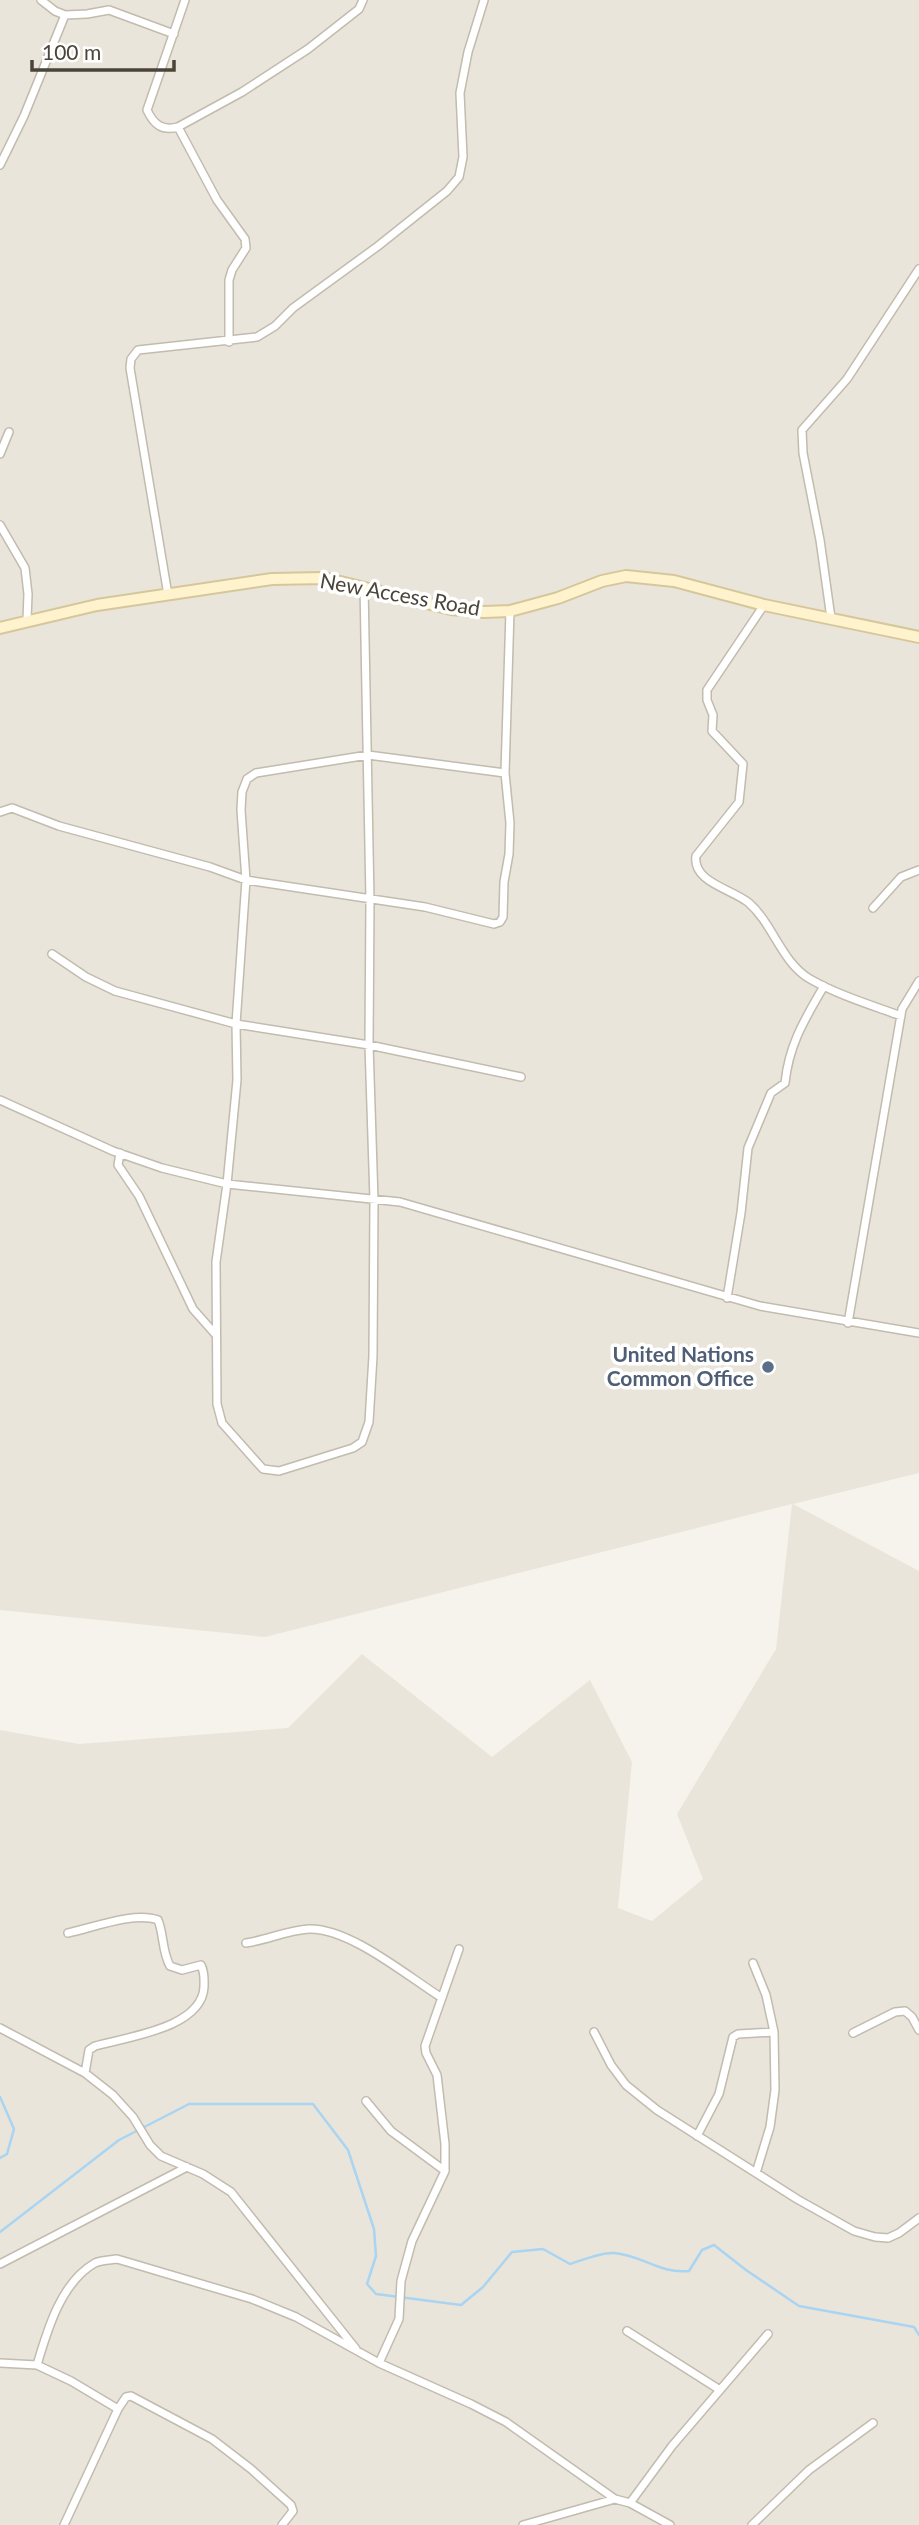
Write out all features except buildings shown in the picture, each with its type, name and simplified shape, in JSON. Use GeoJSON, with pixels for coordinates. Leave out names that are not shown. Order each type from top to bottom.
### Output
{"type":"FeatureCollection","features":[{"type":"Feature","properties":{"kind":"main road","name":"New Access Road"},"geometry":{"type":"LineString","coordinates":[[0,628],[97,605],[272,579],[324,578],[451,608],[484,612],[510,611],[558,598],[602,581],[626,576],[674,581],[764,605],[919,637]]}},
{"type":"Feature","properties":{"kind":"street"},"geometry":{"type":"LineString","coordinates":[[41,0],[65,15],[87,15],[109,10],[174,34]]}},
{"type":"Feature","properties":{"kind":"street"},"geometry":{"type":"LineString","coordinates":[[185,0],[147,110],[152,121],[159,127],[168,129],[178,127],[242,92],[308,49],[359,9],[363,0]]}},
{"type":"Feature","properties":{"kind":"street"},"geometry":{"type":"LineString","coordinates":[[168,595],[130,368],[131,359],[138,351],[257,337],[275,326],[293,308],[447,191],[459,177],[463,157],[460,93],[468,51],[484,0]]}},
{"type":"Feature","properties":{"kind":"street"},"geometry":{"type":"LineString","coordinates":[[0,165],[24,116],[65,15]]}},
{"type":"Feature","properties":{"kind":"street"},"geometry":{"type":"LineString","coordinates":[[178,127],[217,200],[245,239],[246,248],[229,280],[229,342]]}},
{"type":"Feature","properties":{"kind":"street"},"geometry":{"type":"LineString","coordinates":[[831,618],[820,540],[803,453],[802,430],[847,379],[919,269]]}},
{"type":"Feature","properties":{"kind":"street"},"geometry":{"type":"LineString","coordinates":[[0,454],[9,432]]}},
{"type":"Feature","properties":{"kind":"street"},"geometry":{"type":"LineString","coordinates":[[0,525],[25,568],[27,620]]}},
{"type":"Feature","properties":{"kind":"street"},"geometry":{"type":"LineString","coordinates":[[364,586],[368,755],[370,900],[369,1045],[374,1200],[373,1356],[369,1422],[362,1442],[353,1448],[279,1471],[263,1469],[222,1423],[217,1404],[216,1262],[237,1080],[236,1024],[246,880],[242,792],[247,779],[256,773],[368,755],[505,773]]}},
{"type":"Feature","properties":{"kind":"street"},"geometry":{"type":"LineString","coordinates":[[764,605],[707,690],[707,700],[713,711],[712,730],[743,764],[739,802],[696,856],[695,864],[698,871],[707,878],[748,902],[758,912],[798,970],[808,978],[901,1016]]}},
{"type":"Feature","properties":{"kind":"street"},"geometry":{"type":"LineString","coordinates":[[0,812],[12,808],[59,826],[210,867],[246,880],[425,907],[494,924],[500,922],[503,917],[510,823],[505,773],[510,611]]}},
{"type":"Feature","properties":{"kind":"street"},"geometry":{"type":"LineString","coordinates":[[873,908],[901,877],[919,870]]}},
{"type":"Feature","properties":{"kind":"street"},"geometry":{"type":"LineString","coordinates":[[52,954],[86,977],[115,991],[236,1024],[369,1045],[521,1077]]}},
{"type":"Feature","properties":{"kind":"street"},"geometry":{"type":"LineString","coordinates":[[848,1323],[902,1009],[919,981]]}},
{"type":"Feature","properties":{"kind":"street"},"geometry":{"type":"LineString","coordinates":[[727,1298],[748,1148],[771,1093],[785,1083],[787,1060],[799,1029],[824,986]]}},
{"type":"Feature","properties":{"kind":"street"},"geometry":{"type":"LineString","coordinates":[[0,1100],[120,1153],[162,1168],[227,1184],[400,1202],[727,1298],[848,1323],[919,1333]]}},
{"type":"Feature","properties":{"kind":"street"},"geometry":{"type":"LineString","coordinates":[[120,1153],[118,1165],[139,1196],[193,1309],[216,1336]]}},
{"type":"Feature","properties":{"kind":"street"},"geometry":{"type":"LineString","coordinates":[[68,1933],[131,1918],[149,1917],[158,1920],[165,1957],[170,1966],[182,1970],[201,1965],[204,1969],[204,1992],[200,2005],[191,2014],[159,2029],[95,2046],[89,2050],[85,2073]]}},
{"type":"Feature","properties":{"kind":"street"},"geometry":{"type":"LineString","coordinates":[[246,1943],[306,1929],[328,1930],[365,1947],[442,1998]]}},
{"type":"Feature","properties":{"kind":"street"},"geometry":{"type":"LineString","coordinates":[[379,2363],[399,2319],[401,2281],[412,2241],[445,2171],[445,2144],[437,2075],[425,2046],[459,1949]]}},
{"type":"Feature","properties":{"kind":"street"},"geometry":{"type":"LineString","coordinates":[[753,1963],[766,1995],[774,2032],[774,2112],[756,2173]]}},
{"type":"Feature","properties":{"kind":"street"},"geometry":{"type":"LineString","coordinates":[[853,2033],[895,2012],[905,2011],[919,2030]]}},
{"type":"Feature","properties":{"kind":"street"},"geometry":{"type":"LineString","coordinates":[[0,2028],[85,2073],[113,2095],[133,2117],[150,2146],[161,2155],[219,2183],[231,2192],[303,2285],[346,2333],[358,2352]]}},
{"type":"Feature","properties":{"kind":"street"},"geometry":{"type":"LineString","coordinates":[[594,2032],[611,2065],[626,2085],[657,2110],[854,2231],[888,2238],[900,2233],[919,2218]]}},
{"type":"Feature","properties":{"kind":"street"},"geometry":{"type":"LineString","coordinates":[[697,2136],[719,2094],[733,2037],[738,2034],[774,2032]]}},
{"type":"Feature","properties":{"kind":"street"},"geometry":{"type":"LineString","coordinates":[[366,2101],[390,2131],[445,2171]]}},
{"type":"Feature","properties":{"kind":"street"},"geometry":{"type":"LineString","coordinates":[[0,2264],[187,2167]]}},
{"type":"Feature","properties":{"kind":"street"},"geometry":{"type":"LineString","coordinates":[[37,2365],[47,2332],[74,2282],[97,2262],[117,2259],[252,2299],[296,2317],[379,2363],[506,2422],[615,2499],[631,2503],[670,2525]]}},
{"type":"Feature","properties":{"kind":"street"},"geometry":{"type":"LineString","coordinates":[[627,2331],[720,2390]]}},
{"type":"Feature","properties":{"kind":"street"},"geometry":{"type":"LineString","coordinates":[[631,2503],[672,2446],[768,2334]]}},
{"type":"Feature","properties":{"kind":"street"},"geometry":{"type":"LineString","coordinates":[[0,2363],[37,2365],[71,2381],[118,2409]]}},
{"type":"Feature","properties":{"kind":"street"},"geometry":{"type":"LineString","coordinates":[[64,2525],[118,2409],[125,2397],[131,2396],[185,2423],[222,2446],[291,2505],[293,2511],[282,2525]]}},
{"type":"Feature","properties":{"kind":"street"},"geometry":{"type":"LineString","coordinates":[[752,2525],[809,2470],[873,2423]]}},
{"type":"Feature","properties":{"kind":"street"},"geometry":{"type":"LineString","coordinates":[[523,2525],[615,2499]]}},
{"type":"Feature","properties":{"kind":"shaded area"},"geometry":{"type":"Polygon","coordinates":[[[0,0],[919,0],[919,1473],[793,1504],[919,1571],[919,2525],[0,2525],[0,1730],[79,1744],[288,1728],[362,1654],[492,1757],[590,1680],[632,1762],[618,1908],[652,1921],[703,1879],[677,1814],[776,1649],[792,1504],[265,1637],[0,1610],[0,0]]]}},
{"type":"Feature","properties":{"kind":"waterway"},"geometry":{"type":"LineString","coordinates":[[0,2097],[14,2129],[7,2154],[0,2158]]}},
{"type":"Feature","properties":{"kind":"waterway"},"geometry":{"type":"LineString","coordinates":[[0,2232],[119,2140],[189,2104],[313,2104],[348,2150],[374,2229],[376,2256],[367,2284],[376,2294],[461,2305],[483,2287],[512,2252],[543,2249],[570,2264],[598,2255],[624,2254],[669,2270],[689,2271],[702,2250],[714,2245],[799,2306],[914,2327],[919,2335]]}},
{"type":"Feature","properties":{"kind":"place","name":"United Nations Common Office"},"geometry":{"type":"Point","coordinates":[768,1367]}}]}
